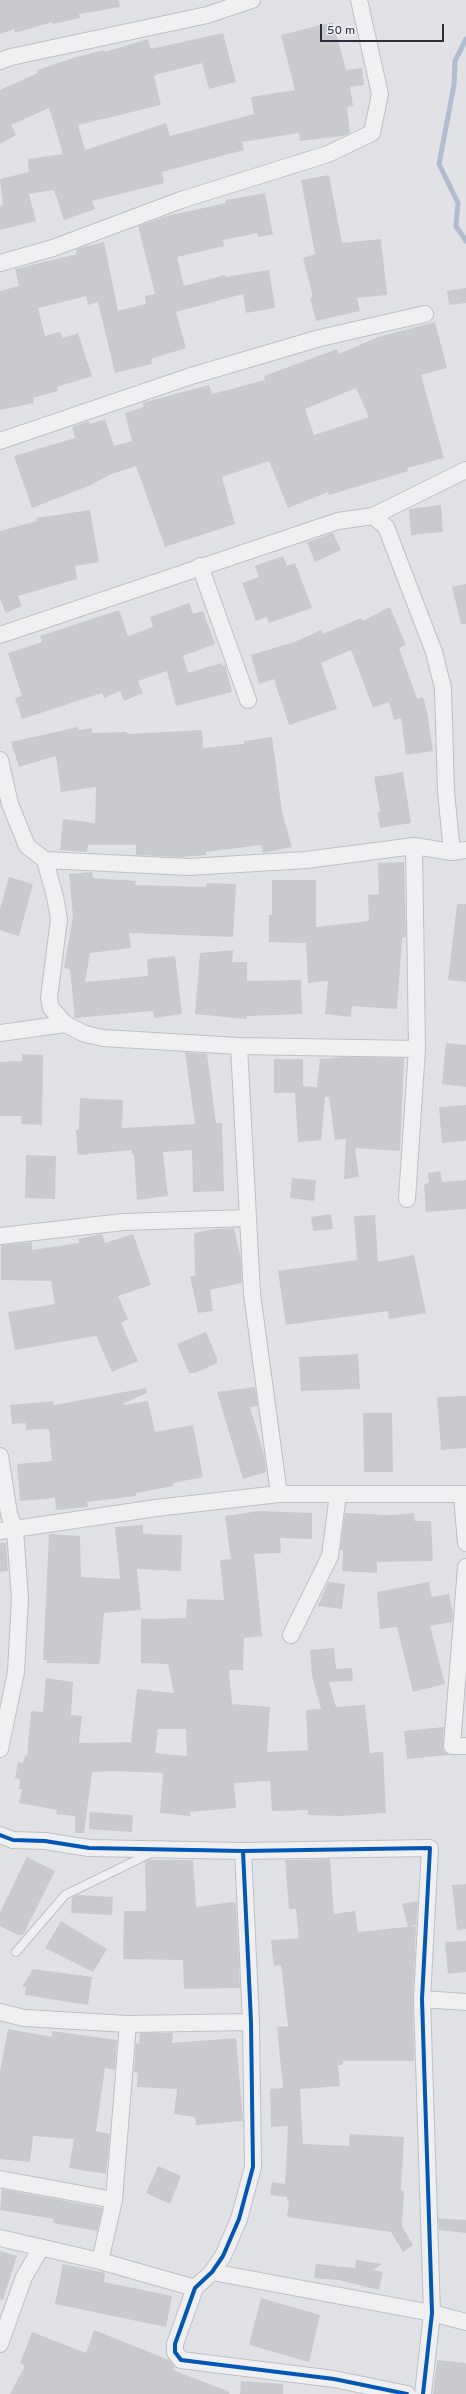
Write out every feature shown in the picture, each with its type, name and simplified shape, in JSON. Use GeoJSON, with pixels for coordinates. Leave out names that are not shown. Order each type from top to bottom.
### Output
{"type":"FeatureCollection","features":[{"type":"Feature","properties":{"kind":"street"},"geometry":{"type":"LineString","coordinates":[[0,61],[10,57],[207,16],[252,0]]}},
{"type":"Feature","properties":{"kind":"street"},"geometry":{"type":"LineString","coordinates":[[0,263],[53,248],[181,200],[328,154],[372,133],[380,94],[359,0]]}},
{"type":"Feature","properties":{"kind":"street"},"geometry":{"type":"LineString","coordinates":[[0,441],[101,405],[198,374],[320,338],[425,314]]}},
{"type":"Feature","properties":{"kind":"street"},"geometry":{"type":"LineString","coordinates":[[0,635],[200,566],[338,521],[373,516],[466,470]]}},
{"type":"Feature","properties":{"kind":"street"},"geometry":{"type":"LineString","coordinates":[[0,760],[10,804],[27,846],[45,860],[189,867],[306,860],[414,846],[459,851],[446,792],[443,688],[434,652],[386,528],[380,520],[373,516]]}},
{"type":"Feature","properties":{"kind":"street"},"geometry":{"type":"LineString","coordinates":[[200,566],[248,700]]}},
{"type":"Feature","properties":{"kind":"street"},"geometry":{"type":"LineString","coordinates":[[407,1199],[417,1049],[414,846]]}},
{"type":"Feature","properties":{"kind":"street"},"geometry":{"type":"LineString","coordinates":[[45,860],[59,919],[49,998],[51,1008],[65,1024],[85,1034],[103,1038],[239,1046],[417,1049]]}},
{"type":"Feature","properties":{"kind":"street"},"geometry":{"type":"LineString","coordinates":[[0,1033],[65,1024]]}},
{"type":"Feature","properties":{"kind":"street"},"geometry":{"type":"LineString","coordinates":[[239,1046],[252,1294],[279,1494]]}},
{"type":"Feature","properties":{"kind":"street"},"geometry":{"type":"LineString","coordinates":[[0,1236],[123,1222],[247,1218]]}},
{"type":"Feature","properties":{"kind":"street"},"geometry":{"type":"LineString","coordinates":[[0,1456],[9,1514],[8,1530],[20,1599],[16,1672],[0,1749]]}},
{"type":"Feature","properties":{"kind":"street"},"geometry":{"type":"LineString","coordinates":[[8,1530],[156,1508],[279,1494],[464,1494],[466,1543]]}},
{"type":"Feature","properties":{"kind":"street"},"geometry":{"type":"LineString","coordinates":[[291,1635],[330,1556],[338,1494]]}},
{"type":"Feature","properties":{"kind":"street"},"geometry":{"type":"LineString","coordinates":[[465,1574],[452,1746],[466,1746]]}},
{"type":"Feature","properties":{"kind":"street"},"geometry":{"type":"LineString","coordinates":[[0,1835],[13,1840],[45,1841],[89,1848],[243,1851],[430,1848],[422,1999],[432,2313],[423,2394]]}},
{"type":"Feature","properties":{"kind":"street"},"geometry":{"type":"LineString","coordinates":[[243,1851],[251,2022],[253,2167],[239,2219],[223,2256],[212,2272],[195,2288],[175,2344],[175,2352],[181,2360],[334,2379],[407,2394]]}},
{"type":"Feature","properties":{"kind":"street"},"geometry":{"type":"LineString","coordinates":[[422,1999],[466,2002]]}},
{"type":"Feature","properties":{"kind":"street"},"geometry":{"type":"LineString","coordinates":[[0,2012],[24,2018],[128,2024],[251,2022]]}},
{"type":"Feature","properties":{"kind":"street"},"geometry":{"type":"LineString","coordinates":[[100,2261],[114,2200],[128,2024]]}},
{"type":"Feature","properties":{"kind":"street"},"geometry":{"type":"LineString","coordinates":[[0,2179],[114,2200]]}},
{"type":"Feature","properties":{"kind":"street"},"geometry":{"type":"LineString","coordinates":[[0,2238],[100,2261],[195,2288]]}},
{"type":"Feature","properties":{"kind":"street"},"geometry":{"type":"LineString","coordinates":[[0,2344],[24,2276],[41,2248]]}},
{"type":"Feature","properties":{"kind":"street"},"geometry":{"type":"LineString","coordinates":[[212,2272],[432,2313],[466,2322]]}},
{"type":"Feature","properties":{"kind":"lane"},"geometry":{"type":"LineString","coordinates":[[16,1952],[65,1895],[158,1849]]}},
{"type":"Feature","properties":{"kind":"building"},"geometry":{"type":"Polygon","coordinates":[[[0,0],[119,0],[120,7],[79,14],[80,18],[53,24],[52,22],[15,33],[14,29],[0,34],[0,0]]]}},
{"type":"Feature","properties":{"kind":"building"},"geometry":{"type":"Polygon","coordinates":[[[333,22],[346,70],[362,68],[364,85],[350,87],[353,106],[347,107],[350,133],[343,136],[300,141],[299,133],[242,142],[244,150],[162,172],[164,183],[92,201],[95,209],[64,220],[54,190],[29,194],[36,221],[0,230],[0,206],[3,205],[0,179],[29,172],[28,159],[63,154],[49,108],[11,125],[16,135],[0,144],[0,90],[38,73],[37,70],[76,57],[104,50],[105,52],[148,39],[151,49],[223,33],[236,82],[209,89],[202,63],[159,74],[154,76],[161,105],[78,125],[85,150],[166,123],[170,136],[254,114],[251,97],[295,90],[281,35],[333,22]]]}},
{"type":"Feature","properties":{"kind":"building"},"geometry":{"type":"Polygon","coordinates":[[[329,175],[342,243],[381,239],[387,295],[357,298],[360,311],[316,321],[310,298],[313,297],[303,258],[315,254],[301,180],[329,175]]]}},
{"type":"Feature","properties":{"kind":"building"},"geometry":{"type":"Polygon","coordinates":[[[265,193],[273,234],[258,237],[258,233],[223,240],[224,246],[177,257],[184,286],[225,275],[225,277],[269,270],[275,308],[246,313],[243,294],[176,312],[186,348],[151,359],[152,364],[115,373],[98,302],[88,305],[86,296],[38,308],[45,336],[60,332],[63,338],[78,333],[92,376],[57,387],[58,391],[33,398],[34,403],[0,410],[0,291],[19,286],[15,269],[77,254],[76,249],[104,242],[118,311],[146,304],[145,296],[155,294],[138,226],[167,216],[226,203],[226,200],[265,193]]]}},
{"type":"Feature","properties":{"kind":"building"},"geometry":{"type":"Polygon","coordinates":[[[466,288],[466,303],[449,305],[447,291],[466,288]]]}},
{"type":"Feature","properties":{"kind":"building"},"geometry":{"type":"Polygon","coordinates":[[[435,322],[447,368],[421,375],[444,458],[407,468],[408,471],[329,495],[328,492],[288,508],[269,461],[222,477],[235,524],[165,547],[136,466],[109,475],[91,485],[32,508],[14,456],[75,438],[72,427],[89,421],[90,424],[105,419],[114,446],[132,441],[125,413],[144,407],[142,403],[209,385],[212,394],[265,380],[264,376],[337,349],[339,354],[378,337],[435,322]],[[356,388],[305,409],[314,435],[369,417],[356,388]]]}},
{"type":"Feature","properties":{"kind":"building"},"geometry":{"type":"Polygon","coordinates":[[[441,505],[443,532],[411,535],[409,509],[441,505]]]}},
{"type":"Feature","properties":{"kind":"building"},"geometry":{"type":"Polygon","coordinates":[[[90,510],[99,562],[75,566],[77,579],[18,596],[22,606],[6,613],[0,599],[0,531],[37,521],[36,518],[90,510]]]}},
{"type":"Feature","properties":{"kind":"building"},"geometry":{"type":"Polygon","coordinates":[[[333,533],[341,550],[315,562],[307,542],[333,533]]]}},
{"type":"Feature","properties":{"kind":"building"},"geometry":{"type":"Polygon","coordinates":[[[283,556],[287,566],[295,563],[312,608],[269,623],[266,617],[256,621],[242,583],[259,577],[255,566],[283,556]]]}},
{"type":"Feature","properties":{"kind":"building"},"geometry":{"type":"Polygon","coordinates":[[[466,584],[466,624],[461,624],[452,587],[466,584]]]}},
{"type":"Feature","properties":{"kind":"building"},"geometry":{"type":"Polygon","coordinates":[[[189,603],[193,614],[203,611],[215,644],[183,656],[188,673],[221,663],[222,666],[225,665],[232,692],[176,706],[167,671],[138,681],[143,693],[124,701],[120,691],[104,698],[102,693],[22,719],[15,698],[22,696],[8,653],[42,642],[40,636],[119,610],[128,636],[153,627],[150,617],[189,603]]]}},
{"type":"Feature","properties":{"kind":"building"},"geometry":{"type":"Polygon","coordinates":[[[390,607],[406,645],[399,648],[417,699],[423,697],[427,711],[433,751],[406,755],[401,718],[394,720],[389,702],[373,708],[351,650],[321,663],[337,709],[289,725],[274,679],[259,684],[251,655],[297,641],[321,630],[323,634],[361,618],[363,621],[390,607]]]}},
{"type":"Feature","properties":{"kind":"building"},"geometry":{"type":"Polygon","coordinates":[[[78,727],[79,730],[92,728],[92,733],[127,732],[127,734],[202,730],[203,748],[244,744],[244,741],[272,737],[282,812],[292,847],[263,853],[261,845],[206,852],[206,855],[181,857],[136,855],[136,845],[88,845],[87,852],[60,850],[63,819],[95,823],[96,787],[61,792],[56,756],[19,767],[11,742],[78,727]]]}},
{"type":"Feature","properties":{"kind":"building"},"geometry":{"type":"Polygon","coordinates":[[[403,772],[411,823],[380,828],[377,812],[380,811],[374,777],[403,772]]]}},
{"type":"Feature","properties":{"kind":"building"},"geometry":{"type":"Polygon","coordinates":[[[404,862],[406,937],[402,938],[397,1009],[352,1006],[351,1017],[325,1014],[328,981],[308,983],[306,943],[269,942],[269,915],[272,915],[272,880],[316,880],[316,927],[369,921],[368,895],[379,894],[378,863],[404,862]]]}},
{"type":"Feature","properties":{"kind":"building"},"geometry":{"type":"Polygon","coordinates":[[[92,872],[93,878],[136,881],[135,885],[206,887],[207,883],[236,884],[233,937],[129,933],[131,948],[90,953],[85,982],[148,976],[147,959],[175,956],[182,1014],[154,1018],[153,1011],[75,1018],[70,969],[64,968],[73,916],[69,874],[92,872]]]}},
{"type":"Feature","properties":{"kind":"building"},"geometry":{"type":"Polygon","coordinates":[[[9,877],[33,884],[19,936],[0,930],[0,909],[9,877]]]}},
{"type":"Feature","properties":{"kind":"building"},"geometry":{"type":"Polygon","coordinates":[[[457,904],[466,904],[466,982],[448,980],[457,904]]]}},
{"type":"Feature","properties":{"kind":"building"},"geometry":{"type":"Polygon","coordinates":[[[233,950],[232,962],[247,962],[247,981],[301,980],[302,1014],[247,1016],[247,1019],[195,1014],[200,953],[233,950]]]}},
{"type":"Feature","properties":{"kind":"building"},"geometry":{"type":"Polygon","coordinates":[[[446,1043],[466,1045],[466,1087],[442,1084],[446,1043]]]}},
{"type":"Feature","properties":{"kind":"building"},"geometry":{"type":"Polygon","coordinates":[[[185,1052],[207,1054],[216,1123],[222,1123],[224,1191],[193,1192],[192,1150],[163,1152],[168,1196],[137,1200],[134,1154],[132,1154],[132,1150],[78,1155],[76,1130],[79,1130],[80,1098],[123,1100],[122,1128],[195,1124],[185,1052]]]}},
{"type":"Feature","properties":{"kind":"building"},"geometry":{"type":"Polygon","coordinates":[[[22,1054],[43,1055],[42,1125],[21,1124],[22,1116],[0,1116],[0,1062],[22,1061],[22,1054]]]}},
{"type":"Feature","properties":{"kind":"building"},"geometry":{"type":"Polygon","coordinates":[[[345,1057],[404,1058],[400,1151],[355,1148],[359,1177],[344,1179],[346,1139],[335,1140],[329,1097],[325,1097],[321,1140],[298,1142],[295,1093],[274,1093],[274,1059],[303,1059],[303,1086],[317,1087],[320,1059],[345,1057]]]}},
{"type":"Feature","properties":{"kind":"building"},"geometry":{"type":"Polygon","coordinates":[[[466,1105],[466,1141],[442,1143],[439,1107],[466,1105]]]}},
{"type":"Feature","properties":{"kind":"building"},"geometry":{"type":"Polygon","coordinates":[[[26,1155],[56,1156],[55,1199],[25,1198],[26,1155]]]}},
{"type":"Feature","properties":{"kind":"building"},"geometry":{"type":"Polygon","coordinates":[[[440,1171],[442,1182],[466,1180],[466,1209],[426,1212],[424,1184],[429,1183],[428,1173],[440,1171]]]}},
{"type":"Feature","properties":{"kind":"building"},"geometry":{"type":"Polygon","coordinates":[[[292,1178],[316,1180],[314,1201],[290,1198],[292,1178]]]}},
{"type":"Feature","properties":{"kind":"building"},"geometry":{"type":"Polygon","coordinates":[[[331,1214],[333,1229],[313,1231],[311,1217],[331,1214]]]}},
{"type":"Feature","properties":{"kind":"building"},"geometry":{"type":"Polygon","coordinates":[[[375,1215],[378,1262],[414,1255],[426,1313],[389,1319],[388,1311],[286,1325],[278,1271],[357,1260],[354,1216],[375,1215]]]}},
{"type":"Feature","properties":{"kind":"building"},"geometry":{"type":"Polygon","coordinates":[[[234,1228],[241,1259],[242,1283],[210,1290],[213,1311],[198,1313],[190,1276],[195,1276],[194,1233],[215,1229],[234,1228]]]}},
{"type":"Feature","properties":{"kind":"building"},"geometry":{"type":"Polygon","coordinates":[[[102,1234],[105,1243],[133,1234],[151,1285],[118,1296],[128,1319],[121,1323],[138,1361],[112,1372],[96,1336],[15,1350],[8,1312],[55,1304],[51,1281],[1,1280],[1,1245],[32,1242],[32,1250],[79,1243],[78,1239],[102,1234]]]}},
{"type":"Feature","properties":{"kind":"building"},"geometry":{"type":"Polygon","coordinates":[[[206,1332],[217,1358],[217,1363],[195,1373],[189,1373],[177,1344],[206,1332]]]}},
{"type":"Feature","properties":{"kind":"building"},"geometry":{"type":"Polygon","coordinates":[[[358,1354],[360,1389],[301,1391],[299,1357],[358,1354]]]}},
{"type":"Feature","properties":{"kind":"building"},"geometry":{"type":"Polygon","coordinates":[[[255,1387],[258,1406],[250,1407],[264,1454],[266,1472],[243,1479],[217,1392],[255,1387]]]}},
{"type":"Feature","properties":{"kind":"building"},"geometry":{"type":"Polygon","coordinates":[[[146,1388],[147,1393],[124,1403],[124,1405],[148,1401],[155,1432],[193,1425],[203,1477],[173,1483],[173,1486],[136,1493],[136,1496],[87,1502],[88,1507],[56,1510],[55,1498],[20,1501],[17,1464],[52,1461],[49,1429],[26,1430],[26,1423],[12,1424],[10,1405],[53,1401],[54,1405],[146,1388]]]}},
{"type":"Feature","properties":{"kind":"building"},"geometry":{"type":"Polygon","coordinates":[[[466,1396],[466,1448],[441,1450],[437,1397],[466,1396]]]}},
{"type":"Feature","properties":{"kind":"building"},"geometry":{"type":"Polygon","coordinates":[[[363,1413],[392,1413],[393,1472],[364,1472],[363,1413]]]}},
{"type":"Feature","properties":{"kind":"building"},"geometry":{"type":"Polygon","coordinates":[[[259,1511],[312,1513],[312,1539],[280,1538],[281,1553],[254,1554],[262,1636],[244,1638],[243,1670],[229,1670],[232,1704],[270,1707],[267,1752],[308,1750],[306,1710],[321,1709],[312,1676],[310,1650],[334,1648],[336,1669],[352,1668],[353,1681],[329,1682],[336,1707],[365,1705],[370,1753],[383,1752],[386,1813],[340,1816],[308,1815],[308,1810],[272,1811],[270,1781],[234,1783],[236,1808],[190,1812],[190,1816],[160,1813],[163,1773],[114,1771],[92,1772],[84,1833],[75,1833],[75,1816],[56,1814],[57,1810],[19,1803],[22,1789],[19,1789],[20,1779],[15,1778],[18,1762],[23,1763],[25,1756],[27,1756],[31,1711],[43,1712],[46,1678],[73,1682],[71,1715],[82,1716],[79,1743],[131,1742],[137,1689],[174,1693],[168,1664],[141,1663],[141,1619],[186,1618],[187,1599],[224,1600],[220,1560],[231,1559],[225,1516],[259,1511]],[[158,1729],[155,1753],[187,1756],[186,1729],[158,1729]]]}},
{"type":"Feature","properties":{"kind":"building"},"geometry":{"type":"Polygon","coordinates":[[[345,1513],[390,1515],[414,1513],[415,1521],[431,1521],[433,1561],[377,1562],[377,1573],[342,1571],[343,1550],[340,1550],[345,1513]]]}},
{"type":"Feature","properties":{"kind":"building"},"geometry":{"type":"Polygon","coordinates":[[[143,1525],[143,1534],[182,1535],[181,1571],[137,1569],[141,1610],[104,1613],[100,1662],[98,1664],[47,1663],[47,1660],[43,1660],[49,1534],[80,1536],[81,1577],[120,1579],[115,1527],[143,1525]]]}},
{"type":"Feature","properties":{"kind":"building"},"geometry":{"type":"Polygon","coordinates":[[[0,1543],[6,1543],[8,1571],[0,1572],[0,1543]]]}},
{"type":"Feature","properties":{"kind":"building"},"geometry":{"type":"Polygon","coordinates":[[[328,1582],[345,1584],[342,1609],[318,1606],[328,1582]]]}},
{"type":"Feature","properties":{"kind":"building"},"geometry":{"type":"Polygon","coordinates":[[[429,1582],[432,1597],[449,1594],[453,1614],[452,1622],[430,1626],[445,1684],[413,1692],[397,1627],[380,1629],[377,1592],[429,1582]]]}},
{"type":"Feature","properties":{"kind":"building"},"geometry":{"type":"Polygon","coordinates":[[[444,1727],[443,1746],[444,1751],[449,1755],[407,1759],[404,1731],[444,1727]]]}},
{"type":"Feature","properties":{"kind":"building"},"geometry":{"type":"Polygon","coordinates":[[[90,1812],[133,1815],[132,1832],[89,1829],[90,1812]]]}},
{"type":"Feature","properties":{"kind":"building"},"geometry":{"type":"Polygon","coordinates":[[[27,1857],[55,1871],[23,1935],[18,1935],[0,1926],[0,1912],[27,1857]]]}},
{"type":"Feature","properties":{"kind":"building"},"geometry":{"type":"Polygon","coordinates":[[[330,1859],[334,1914],[355,1911],[358,1932],[416,1926],[413,1998],[414,2061],[343,2061],[343,2065],[338,2065],[340,2086],[300,2089],[303,2144],[349,2146],[350,2134],[404,2137],[401,2190],[404,2191],[402,2226],[413,2245],[403,2252],[391,2232],[287,2217],[289,2201],[287,2201],[287,2197],[270,2195],[272,2182],[285,2184],[288,2126],[271,2127],[270,2089],[283,2088],[277,2027],[288,2026],[281,1965],[274,1966],[271,1940],[299,1938],[296,1909],[289,1909],[285,1860],[330,1859]]]}},
{"type":"Feature","properties":{"kind":"building"},"geometry":{"type":"Polygon","coordinates":[[[149,1860],[193,1860],[196,1907],[233,1902],[236,1904],[240,1988],[184,1989],[183,1960],[123,1959],[124,1911],[146,1911],[145,1862],[149,1860]]]}},
{"type":"Feature","properties":{"kind":"building"},"geometry":{"type":"Polygon","coordinates":[[[466,1884],[466,1929],[457,1930],[452,1885],[466,1884]]]}},
{"type":"Feature","properties":{"kind":"building"},"geometry":{"type":"Polygon","coordinates":[[[77,1895],[113,1897],[112,1915],[71,1913],[72,1898],[77,1895]]]}},
{"type":"Feature","properties":{"kind":"building"},"geometry":{"type":"Polygon","coordinates":[[[418,1901],[416,1925],[408,1927],[402,1904],[418,1901]]]}},
{"type":"Feature","properties":{"kind":"building"},"geometry":{"type":"Polygon","coordinates":[[[61,1921],[107,1949],[93,1972],[45,1948],[61,1921]]]}},
{"type":"Feature","properties":{"kind":"building"},"geometry":{"type":"Polygon","coordinates":[[[466,1941],[466,1972],[448,1974],[445,1942],[466,1941]]]}},
{"type":"Feature","properties":{"kind":"building"},"geometry":{"type":"Polygon","coordinates":[[[33,1969],[92,1977],[88,2005],[25,1995],[26,1987],[22,1987],[33,1969]]]}},
{"type":"Feature","properties":{"kind":"building"},"geometry":{"type":"Polygon","coordinates":[[[8,2029],[52,2037],[52,2031],[117,2040],[115,2070],[105,2068],[96,2131],[110,2134],[106,2174],[69,2168],[74,2139],[33,2136],[30,2162],[0,2159],[0,2071],[8,2029]]]}},
{"type":"Feature","properties":{"kind":"building"},"geometry":{"type":"Polygon","coordinates":[[[140,2033],[173,2033],[172,2043],[236,2038],[243,2121],[196,2125],[195,2117],[174,2114],[177,2089],[137,2087],[138,2073],[134,2072],[136,2043],[139,2044],[140,2033]]]}},
{"type":"Feature","properties":{"kind":"building"},"geometry":{"type":"Polygon","coordinates":[[[158,2166],[181,2176],[170,2204],[146,2193],[158,2166]]]}},
{"type":"Feature","properties":{"kind":"building"},"geometry":{"type":"Polygon","coordinates":[[[2,2189],[103,2208],[97,2231],[53,2223],[54,2219],[0,2210],[2,2189]]]}},
{"type":"Feature","properties":{"kind":"building"},"geometry":{"type":"Polygon","coordinates":[[[438,2218],[466,2220],[466,2233],[439,2230],[438,2218]]]}},
{"type":"Feature","properties":{"kind":"building"},"geometry":{"type":"Polygon","coordinates":[[[0,2251],[17,2256],[3,2300],[0,2299],[0,2251]]]}},
{"type":"Feature","properties":{"kind":"building"},"geometry":{"type":"Polygon","coordinates":[[[356,2260],[382,2264],[373,2270],[383,2272],[379,2290],[338,2280],[314,2278],[316,2264],[355,2268],[356,2260]]]}},
{"type":"Feature","properties":{"kind":"building"},"geometry":{"type":"Polygon","coordinates":[[[63,2264],[105,2273],[104,2282],[172,2296],[166,2327],[55,2304],[63,2264]]]}},
{"type":"Feature","properties":{"kind":"building"},"geometry":{"type":"Polygon","coordinates":[[[261,2298],[320,2315],[309,2362],[249,2345],[261,2298]]]}},
{"type":"Feature","properties":{"kind":"building"},"geometry":{"type":"Polygon","coordinates":[[[94,2330],[169,2360],[175,2367],[173,2370],[230,2392],[229,2394],[10,2394],[25,2366],[20,2363],[32,2332],[86,2353],[94,2330]]]}},
{"type":"Feature","properties":{"kind":"building"},"geometry":{"type":"Polygon","coordinates":[[[437,2360],[466,2363],[466,2394],[433,2394],[437,2360]]]}},
{"type":"Feature","properties":{"kind":"building"},"geometry":{"type":"Polygon","coordinates":[[[241,2381],[283,2384],[283,2394],[240,2394],[241,2381]]]}},
{"type":"Feature","properties":{"kind":"waterway"},"geometry":{"type":"LineString","coordinates":[[466,39],[455,61],[454,85],[439,164],[458,203],[456,226],[466,241]]}},
{"type":"Feature","properties":{"kind":"cycle path"},"geometry":{"type":"LineString","coordinates":[[0,1835],[13,1840],[45,1841],[89,1848],[243,1851],[430,1848],[422,1999],[432,2313],[423,2394]]}},
{"type":"Feature","properties":{"kind":"cycle path"},"geometry":{"type":"LineString","coordinates":[[243,1851],[251,2022],[253,2167],[239,2219],[223,2256],[212,2272],[195,2288],[175,2344],[175,2352],[181,2360],[334,2379],[407,2394]]}}]}
